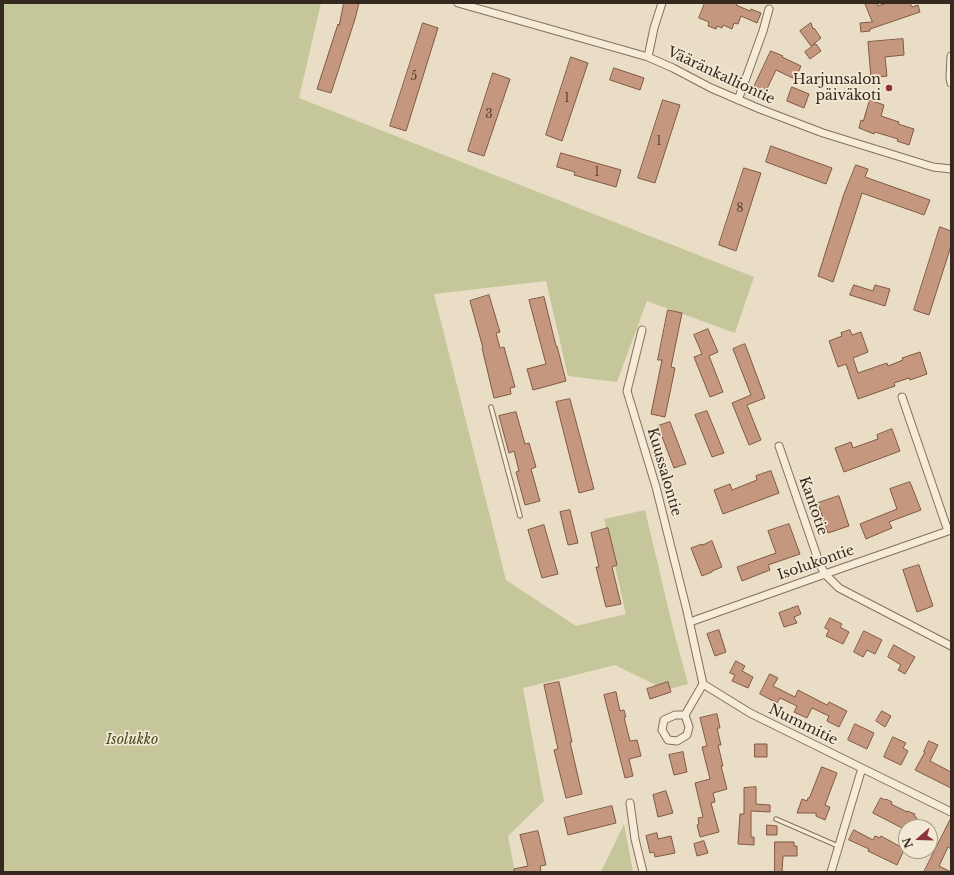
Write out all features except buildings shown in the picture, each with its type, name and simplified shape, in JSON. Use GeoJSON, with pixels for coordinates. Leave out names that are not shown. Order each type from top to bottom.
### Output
{"type":"FeatureCollection","features":[{"type":"Feature","properties":{"kind":"street"},"geometry":{"type":"LineString","coordinates":[[458,3],[648,56]]}},
{"type":"Feature","properties":{"kind":"street","name":"Vääränkalliontie"},"geometry":{"type":"LineString","coordinates":[[662,3],[654,28],[648,56],[738,100],[823,133],[933,167],[951,169]]}},
{"type":"Feature","properties":{"kind":"street"},"geometry":{"type":"LineString","coordinates":[[738,100],[763,31],[769,9]]}},
{"type":"Feature","properties":{"kind":"street"},"geometry":{"type":"LineString","coordinates":[[951,56],[951,83]]}},
{"type":"Feature","properties":{"kind":"street","name":"Kuussalontie"},"geometry":{"type":"LineString","coordinates":[[642,330],[627,391],[656,487],[690,622]]}},
{"type":"Feature","properties":{"kind":"street"},"geometry":{"type":"LineString","coordinates":[[902,396],[950,531]]}},
{"type":"Feature","properties":{"kind":"street","name":"Kantotie"},"geometry":{"type":"LineString","coordinates":[[779,446],[820,565],[825,574]]}},
{"type":"Feature","properties":{"kind":"street","name":"Isolukontie"},"geometry":{"type":"LineString","coordinates":[[690,622],[950,531]]}},
{"type":"Feature","properties":{"kind":"street"},"geometry":{"type":"LineString","coordinates":[[825,574],[839,588],[951,646]]}},
{"type":"Feature","properties":{"kind":"street"},"geometry":{"type":"LineString","coordinates":[[685,715],[703,684],[690,622]]}},
{"type":"Feature","properties":{"kind":"street","name":"Nummitie"},"geometry":{"type":"LineString","coordinates":[[703,684],[750,713],[951,812]]}},
{"type":"Feature","properties":{"kind":"street"},"geometry":{"type":"LineString","coordinates":[[831,872],[862,768]]}},
{"type":"Feature","properties":{"kind":"street"},"geometry":{"type":"LineString","coordinates":[[630,803],[635,839],[643,872]]}},
{"type":"Feature","properties":{"kind":"lane"},"geometry":{"type":"LineString","coordinates":[[491,407],[520,516]]}},
{"type":"Feature","properties":{"kind":"lane"},"geometry":{"type":"LineString","coordinates":[[776,819],[838,846]]}},
{"type":"Feature","properties":{"kind":"green space","name":"Isolukko"},"geometry":{"type":"Polygon","coordinates":[[[3,3],[321,3],[299,98],[754,277],[735,333],[647,301],[617,382],[568,376],[546,281],[434,294],[506,580],[576,626],[626,614],[604,519],[645,510],[688,684],[666,690],[615,665],[523,688],[544,801],[508,836],[515,872],[3,872],[3,3]]]}},
{"type":"Feature","properties":{"kind":"green space"},"geometry":{"type":"Polygon","coordinates":[[[624,824],[633,872],[601,872],[624,824]]]}},
{"type":"Feature","properties":{"kind":"place","name":"Harjunsalon päiväkoti"},"geometry":{"type":"Point","coordinates":[889,88]}}]}
